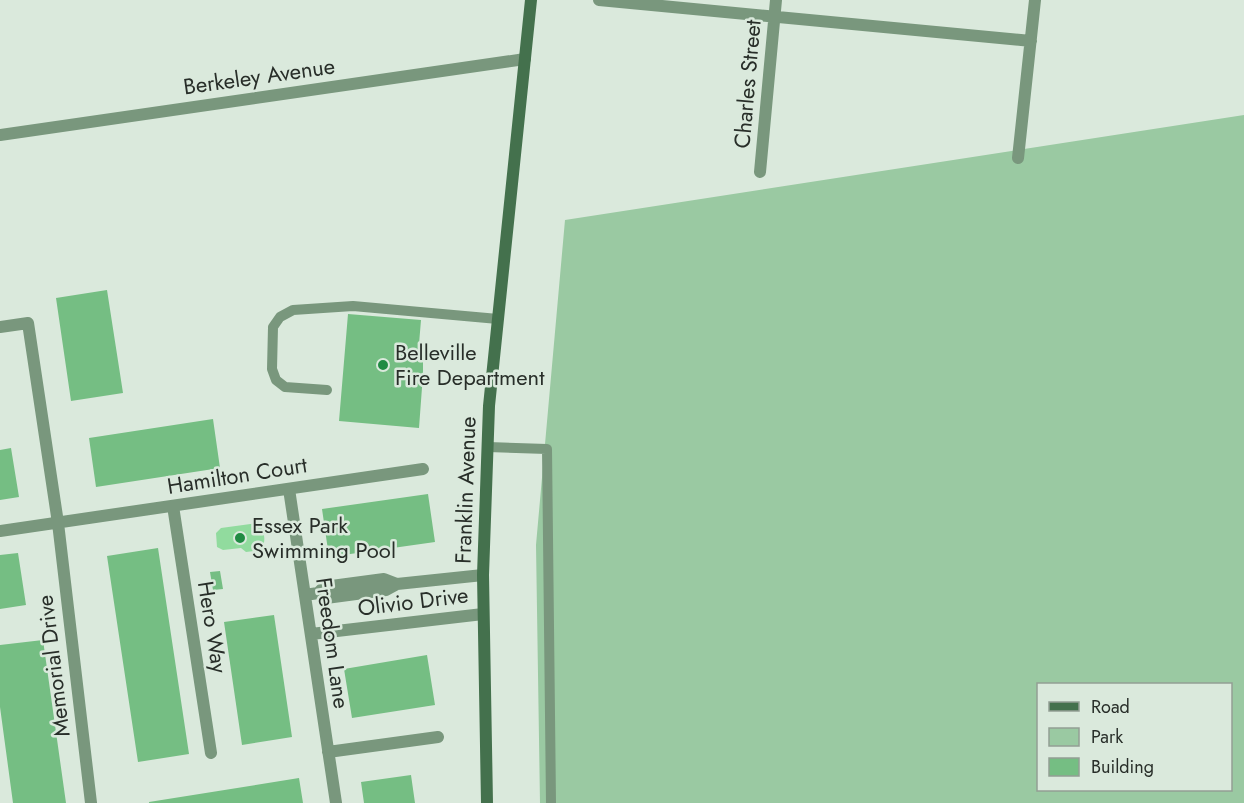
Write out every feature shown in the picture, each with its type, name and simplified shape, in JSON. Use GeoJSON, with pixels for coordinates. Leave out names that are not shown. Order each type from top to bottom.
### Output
{"type":"FeatureCollection","features":[{"type":"Feature","properties":{"kind":"main road","name":"Franklin Avenue"},"geometry":{"type":"LineString","coordinates":[[487,803],[483,575],[489,406],[531,0]]}},
{"type":"Feature","properties":{"kind":"street"},"geometry":{"type":"LineString","coordinates":[[599,0],[1031,41]]}},
{"type":"Feature","properties":{"kind":"street","name":"Charles Street"},"geometry":{"type":"LineString","coordinates":[[760,172],[776,0]]}},
{"type":"Feature","properties":{"kind":"street"},"geometry":{"type":"LineString","coordinates":[[1018,158],[1035,0]]}},
{"type":"Feature","properties":{"kind":"street","name":"Berkeley Avenue"},"geometry":{"type":"LineString","coordinates":[[0,135],[525,59]]}},
{"type":"Feature","properties":{"kind":"street"},"geometry":{"type":"LineString","coordinates":[[0,327],[28,322],[58,524]]}},
{"type":"Feature","properties":{"kind":"street","name":"Hamilton Court"},"geometry":{"type":"LineString","coordinates":[[0,531],[423,469]]}},
{"type":"Feature","properties":{"kind":"street","name":"Freedom Lane"},"geometry":{"type":"LineString","coordinates":[[289,489],[312,594],[311,634],[336,803]]}},
{"type":"Feature","properties":{"kind":"street","name":"Hero Way"},"geometry":{"type":"LineString","coordinates":[[173,506],[211,753]]}},
{"type":"Feature","properties":{"kind":"street","name":"Memorial Drive"},"geometry":{"type":"LineString","coordinates":[[58,524],[90,803]]}},
{"type":"Feature","properties":{"kind":"street","name":"Olivio Drive"},"geometry":{"type":"LineString","coordinates":[[312,594],[326,598],[386,590],[397,584],[483,575]]}},
{"type":"Feature","properties":{"kind":"street","name":"Olivio Drive"},"geometry":{"type":"LineString","coordinates":[[311,634],[483,614]]}},
{"type":"Feature","properties":{"kind":"street"},"geometry":{"type":"LineString","coordinates":[[328,752],[438,737]]}},
{"type":"Feature","properties":{"kind":"lane"},"geometry":{"type":"LineString","coordinates":[[327,390],[285,387],[276,380],[272,369],[273,327],[280,317],[293,310],[353,306],[498,319]]}},
{"type":"Feature","properties":{"kind":"lane"},"geometry":{"type":"LineString","coordinates":[[488,447],[547,449],[551,803]]}},
{"type":"Feature","properties":{"kind":"green space"},"geometry":{"type":"Polygon","coordinates":[[[1244,115],[1244,803],[540,803],[536,545],[565,220],[1244,115]]]}},
{"type":"Feature","properties":{"kind":"shaded area","name":"Essex Park Swimming Pool"},"geometry":{"type":"Polygon","coordinates":[[[258,523],[264,535],[262,550],[246,552],[241,548],[223,550],[217,547],[216,533],[221,528],[258,523]]]}},
{"type":"Feature","properties":{"kind":"building"},"geometry":{"type":"Polygon","coordinates":[[[107,290],[123,393],[71,401],[56,298],[107,290]]]}},
{"type":"Feature","properties":{"kind":"building","name":"Belleville Fire Department"},"geometry":{"type":"Polygon","coordinates":[[[348,314],[421,320],[418,356],[423,357],[423,374],[419,428],[339,421],[348,314]]]}},
{"type":"Feature","properties":{"kind":"building"},"geometry":{"type":"Polygon","coordinates":[[[213,419],[220,468],[96,487],[89,438],[213,419]]]}},
{"type":"Feature","properties":{"kind":"building"},"geometry":{"type":"Polygon","coordinates":[[[11,448],[19,497],[0,500],[0,450],[11,448]]]}},
{"type":"Feature","properties":{"kind":"building"},"geometry":{"type":"Polygon","coordinates":[[[428,494],[435,542],[329,557],[322,509],[428,494]]]}},
{"type":"Feature","properties":{"kind":"building"},"geometry":{"type":"Polygon","coordinates":[[[158,548],[189,754],[138,762],[107,556],[158,548]]]}},
{"type":"Feature","properties":{"kind":"building"},"geometry":{"type":"Polygon","coordinates":[[[18,553],[26,605],[0,609],[0,555],[18,553]]]}},
{"type":"Feature","properties":{"kind":"building"},"geometry":{"type":"Polygon","coordinates":[[[220,571],[223,589],[213,590],[210,572],[220,571]]]}},
{"type":"Feature","properties":{"kind":"building"},"geometry":{"type":"Polygon","coordinates":[[[274,615],[292,737],[242,745],[224,622],[274,615]]]}},
{"type":"Feature","properties":{"kind":"building"},"geometry":{"type":"Polygon","coordinates":[[[43,640],[66,803],[13,803],[0,707],[0,645],[43,640]]]}},
{"type":"Feature","properties":{"kind":"building"},"geometry":{"type":"Polygon","coordinates":[[[427,655],[435,705],[352,718],[344,669],[427,655]]]}},
{"type":"Feature","properties":{"kind":"building"},"geometry":{"type":"Polygon","coordinates":[[[411,775],[415,803],[364,803],[361,782],[411,775]]]}},
{"type":"Feature","properties":{"kind":"building"},"geometry":{"type":"Polygon","coordinates":[[[299,778],[303,803],[149,803],[149,802],[299,778]]]}},
{"type":"Feature","properties":{"kind":"place","name":"Belleville Fire Department"},"geometry":{"type":"Point","coordinates":[383,365]}},
{"type":"Feature","properties":{"kind":"place","name":"Essex Park Swimming Pool"},"geometry":{"type":"Point","coordinates":[240,538]}}]}
